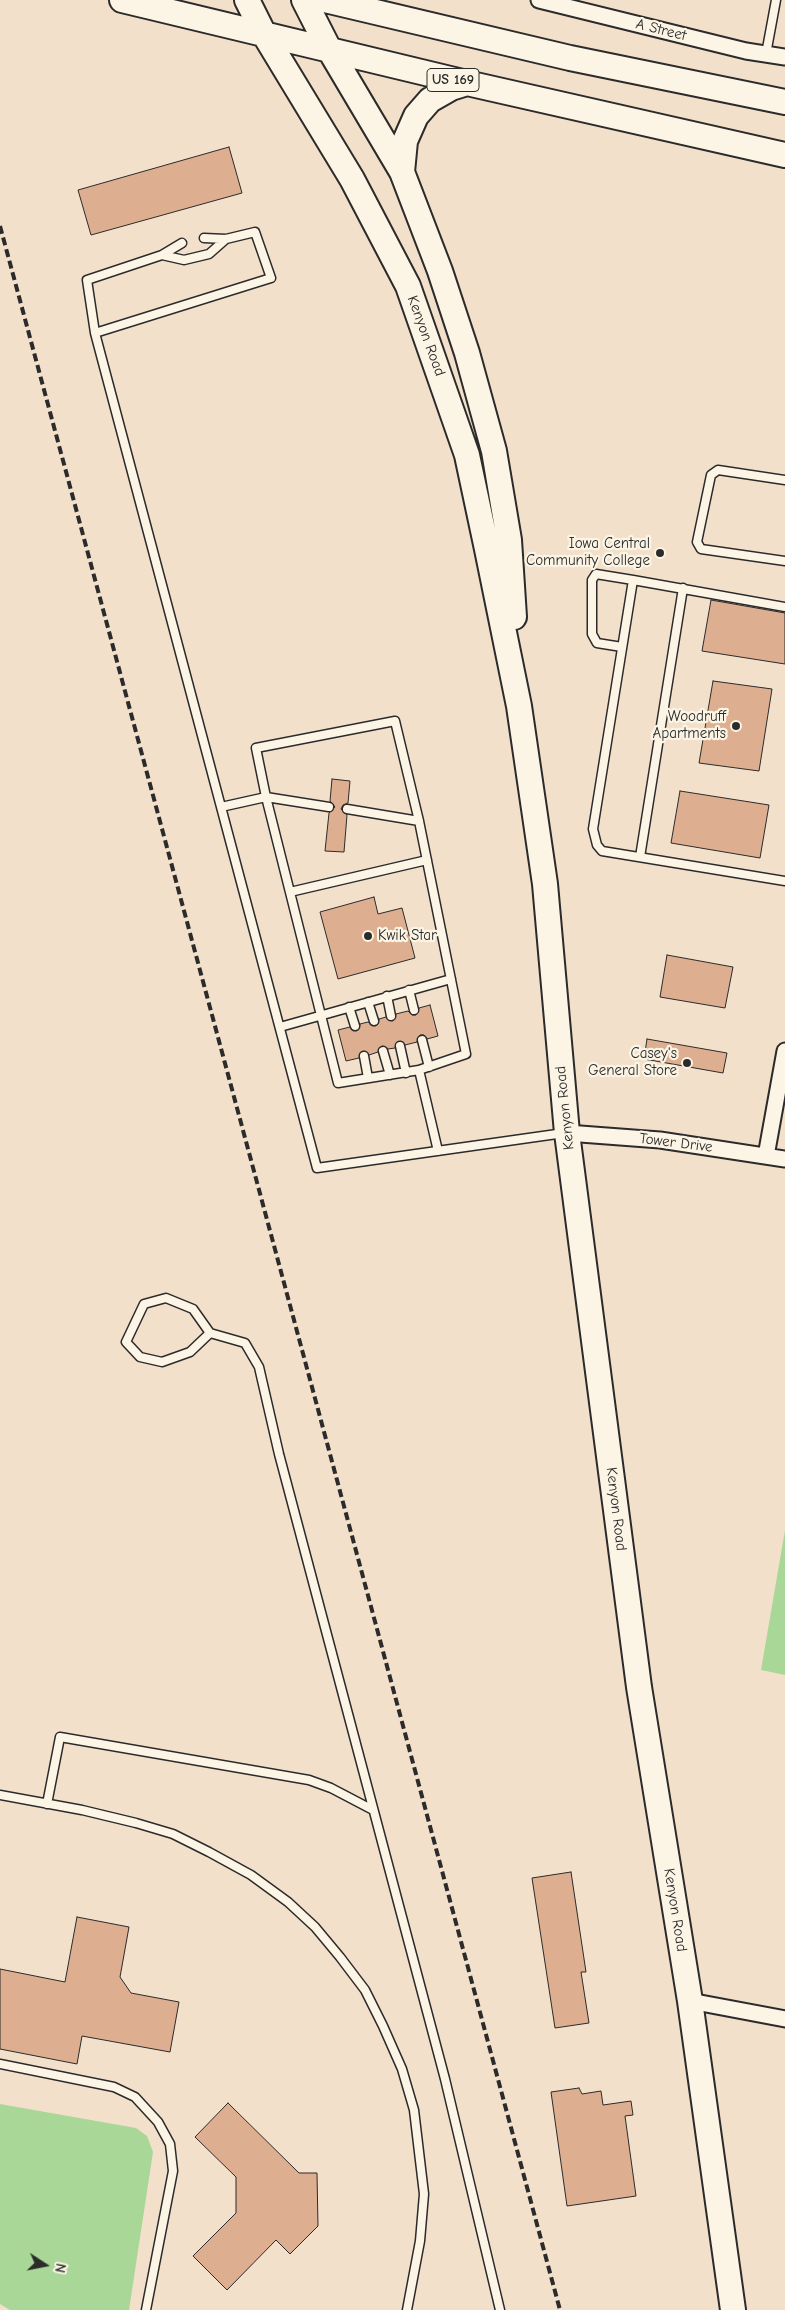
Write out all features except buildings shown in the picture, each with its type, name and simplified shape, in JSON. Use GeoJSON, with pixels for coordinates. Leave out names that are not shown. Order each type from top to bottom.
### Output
{"type":"FeatureCollection","features":[{"type":"Feature","properties":{"kind":"main road","name":"US 169"},"geometry":{"type":"LineString","coordinates":[[122,0],[467,83],[785,155]]}},
{"type":"Feature","properties":{"kind":"main road","name":"Kenyon Road"},"geometry":{"type":"LineString","coordinates":[[247,0],[264,34],[352,179],[408,286],[467,455],[519,706],[545,884],[567,1132],[639,1687],[690,2001],[733,2310]]}},
{"type":"Feature","properties":{"kind":"main road","name":"Kenyon Road"},"geometry":{"type":"LineString","coordinates":[[304,0],[329,49],[402,172],[440,271],[468,353],[494,451],[509,540],[519,706]]}},
{"type":"Feature","properties":{"kind":"main road"},"geometry":{"type":"LineString","coordinates":[[325,0],[570,58],[785,102]]}},
{"type":"Feature","properties":{"kind":"main road"},"geometry":{"type":"LineString","coordinates":[[402,172],[405,141],[416,116],[430,100],[451,88],[467,83]]}},
{"type":"Feature","properties":{"kind":"street","name":"A Street"},"geometry":{"type":"LineString","coordinates":[[538,0],[785,57]]}},
{"type":"Feature","properties":{"kind":"street"},"geometry":{"type":"LineString","coordinates":[[766,1156],[785,1050]]}},
{"type":"Feature","properties":{"kind":"street","name":"Tower Drive"},"geometry":{"type":"LineString","coordinates":[[567,1132],[660,1140],[785,1159]]}},
{"type":"Feature","properties":{"kind":"street"},"geometry":{"type":"LineString","coordinates":[[690,2001],[785,2019]]}},
{"type":"Feature","properties":{"kind":"lane"},"geometry":{"type":"LineString","coordinates":[[766,54],[776,0]]}},
{"type":"Feature","properties":{"kind":"lane"},"geometry":{"type":"LineString","coordinates":[[95,333],[271,278],[255,232],[226,239],[204,238]]}},
{"type":"Feature","properties":{"kind":"lane"},"geometry":{"type":"LineString","coordinates":[[162,255],[184,260],[209,254],[226,239]]}},
{"type":"Feature","properties":{"kind":"lane"},"geometry":{"type":"LineString","coordinates":[[182,243],[162,255],[87,280],[95,333],[318,1168],[567,1132]]}},
{"type":"Feature","properties":{"kind":"lane"},"geometry":{"type":"LineString","coordinates":[[785,480],[718,470],[711,475],[697,542],[701,549],[785,561]]}},
{"type":"Feature","properties":{"kind":"lane"},"geometry":{"type":"LineString","coordinates":[[622,647],[597,643],[592,634],[592,580],[596,574],[785,607]]}},
{"type":"Feature","properties":{"kind":"lane"},"geometry":{"type":"LineString","coordinates":[[633,580],[593,829],[597,845],[602,851],[785,881]]}},
{"type":"Feature","properties":{"kind":"lane"},"geometry":{"type":"LineString","coordinates":[[640,857],[682,588]]}},
{"type":"Feature","properties":{"kind":"lane"},"geometry":{"type":"LineString","coordinates":[[395,721],[419,820],[466,1054],[419,1070],[338,1083],[266,796],[256,748],[395,721]]}},
{"type":"Feature","properties":{"kind":"lane"},"geometry":{"type":"LineString","coordinates":[[221,807],[266,796],[329,806]]}},
{"type":"Feature","properties":{"kind":"lane"},"geometry":{"type":"LineString","coordinates":[[348,810],[419,820]]}},
{"type":"Feature","properties":{"kind":"lane"},"geometry":{"type":"LineString","coordinates":[[290,892],[427,860]]}},
{"type":"Feature","properties":{"kind":"lane"},"geometry":{"type":"LineString","coordinates":[[280,1027],[451,979]]}},
{"type":"Feature","properties":{"kind":"lane"},"geometry":{"type":"LineString","coordinates":[[409,990],[414,1010]]}},
{"type":"Feature","properties":{"kind":"lane"},"geometry":{"type":"LineString","coordinates":[[387,996],[391,1016]]}},
{"type":"Feature","properties":{"kind":"lane"},"geometry":{"type":"LineString","coordinates":[[368,1002],[374,1021]]}},
{"type":"Feature","properties":{"kind":"lane"},"geometry":{"type":"LineString","coordinates":[[349,1007],[355,1026]]}},
{"type":"Feature","properties":{"kind":"lane"},"geometry":{"type":"LineString","coordinates":[[422,1040],[429,1067]]}},
{"type":"Feature","properties":{"kind":"lane"},"geometry":{"type":"LineString","coordinates":[[400,1046],[406,1072]]}},
{"type":"Feature","properties":{"kind":"lane"},"geometry":{"type":"LineString","coordinates":[[383,1051],[390,1075]]}},
{"type":"Feature","properties":{"kind":"lane"},"geometry":{"type":"LineString","coordinates":[[364,1056],[368,1078]]}},
{"type":"Feature","properties":{"kind":"lane"},"geometry":{"type":"LineString","coordinates":[[419,1070],[438,1151]]}},
{"type":"Feature","properties":{"kind":"lane"},"geometry":{"type":"LineString","coordinates":[[210,1332],[190,1352],[162,1362],[140,1357],[126,1342],[144,1304],[166,1298],[193,1309],[210,1332],[245,1343],[259,1367],[279,1454],[445,2079],[500,2310]]}},
{"type":"Feature","properties":{"kind":"lane"},"geometry":{"type":"LineString","coordinates":[[47,1804],[60,1737],[309,1780],[331,1788],[373,1810]]}},
{"type":"Feature","properties":{"kind":"lane"},"geometry":{"type":"LineString","coordinates":[[0,1795],[100,1814],[172,1834],[251,1875],[288,1902],[315,1927],[365,1990],[402,2069],[414,2110],[421,2154],[424,2194],[420,2241],[407,2310]]}},
{"type":"Feature","properties":{"kind":"lane"},"geometry":{"type":"LineString","coordinates":[[0,2064],[114,2087],[135,2098],[158,2122],[170,2144],[173,2171],[146,2310]]}},
{"type":"Feature","properties":{"kind":"green space"},"geometry":{"type":"Polygon","coordinates":[[[785,1530],[785,1675],[761,1670],[785,1530]]]}},
{"type":"Feature","properties":{"kind":"green space"},"geometry":{"type":"Polygon","coordinates":[[[0,2104],[136,2128],[147,2136],[153,2152],[129,2310],[10,2310],[0,2304],[0,2104]]]}},
{"type":"Feature","properties":{"kind":"railway"},"geometry":{"type":"LineString","coordinates":[[0,226],[560,2310]]}},
{"type":"Feature","properties":{"kind":"place","name":"Iowa Central Community College"},"geometry":{"type":"Point","coordinates":[660,553]}},
{"type":"Feature","properties":{"kind":"place","name":"Woodruff Apartments"},"geometry":{"type":"Point","coordinates":[736,726]}},
{"type":"Feature","properties":{"kind":"place","name":"Kwik Star"},"geometry":{"type":"Point","coordinates":[368,936]}},
{"type":"Feature","properties":{"kind":"place","name":"Casey's General Store"},"geometry":{"type":"Point","coordinates":[687,1063]}}]}
